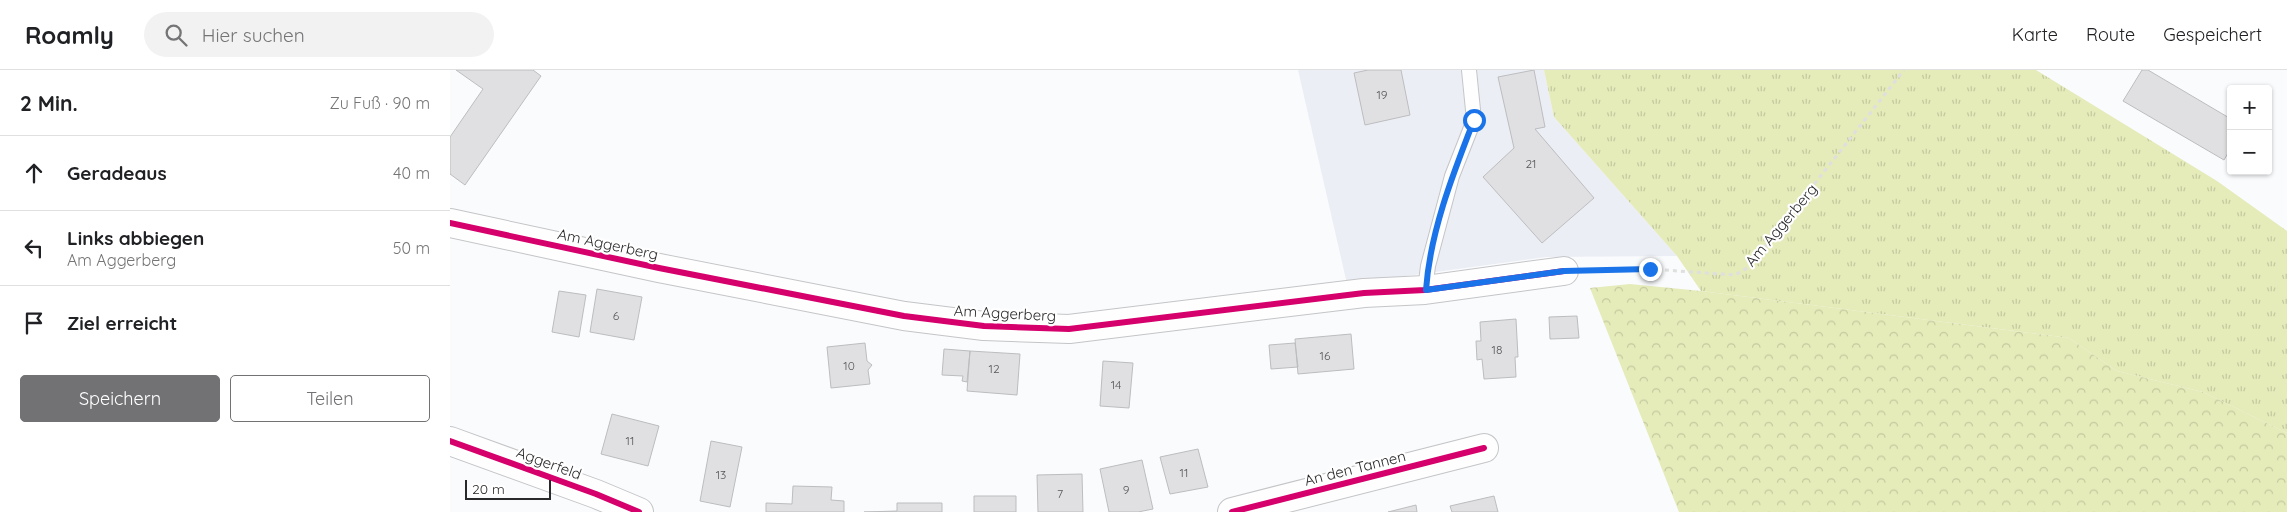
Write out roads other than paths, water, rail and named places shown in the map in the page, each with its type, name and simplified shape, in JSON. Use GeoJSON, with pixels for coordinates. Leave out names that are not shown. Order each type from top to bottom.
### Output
{"type":"FeatureCollection","features":[{"type":"Feature","properties":{"kind":"street","name":"Am Aggerberg"},"geometry":{"type":"LineString","coordinates":[[450,223],[659,268],[904,316],[984,326],[1069,329],[1364,293],[1426,290],[1564,271]]}},
{"type":"Feature","properties":{"kind":"street","name":"Aggerfeld"},"geometry":{"type":"LineString","coordinates":[[450,441],[593,503],[639,512]]}},
{"type":"Feature","properties":{"kind":"street","name":"An den Tannen"},"geometry":{"type":"LineString","coordinates":[[1232,512],[1484,448]]}},
{"type":"Feature","properties":{"kind":"lane"},"geometry":{"type":"LineString","coordinates":[[1426,290],[1428,266],[1452,176],[1474,120],[1469,70]]}}]}
